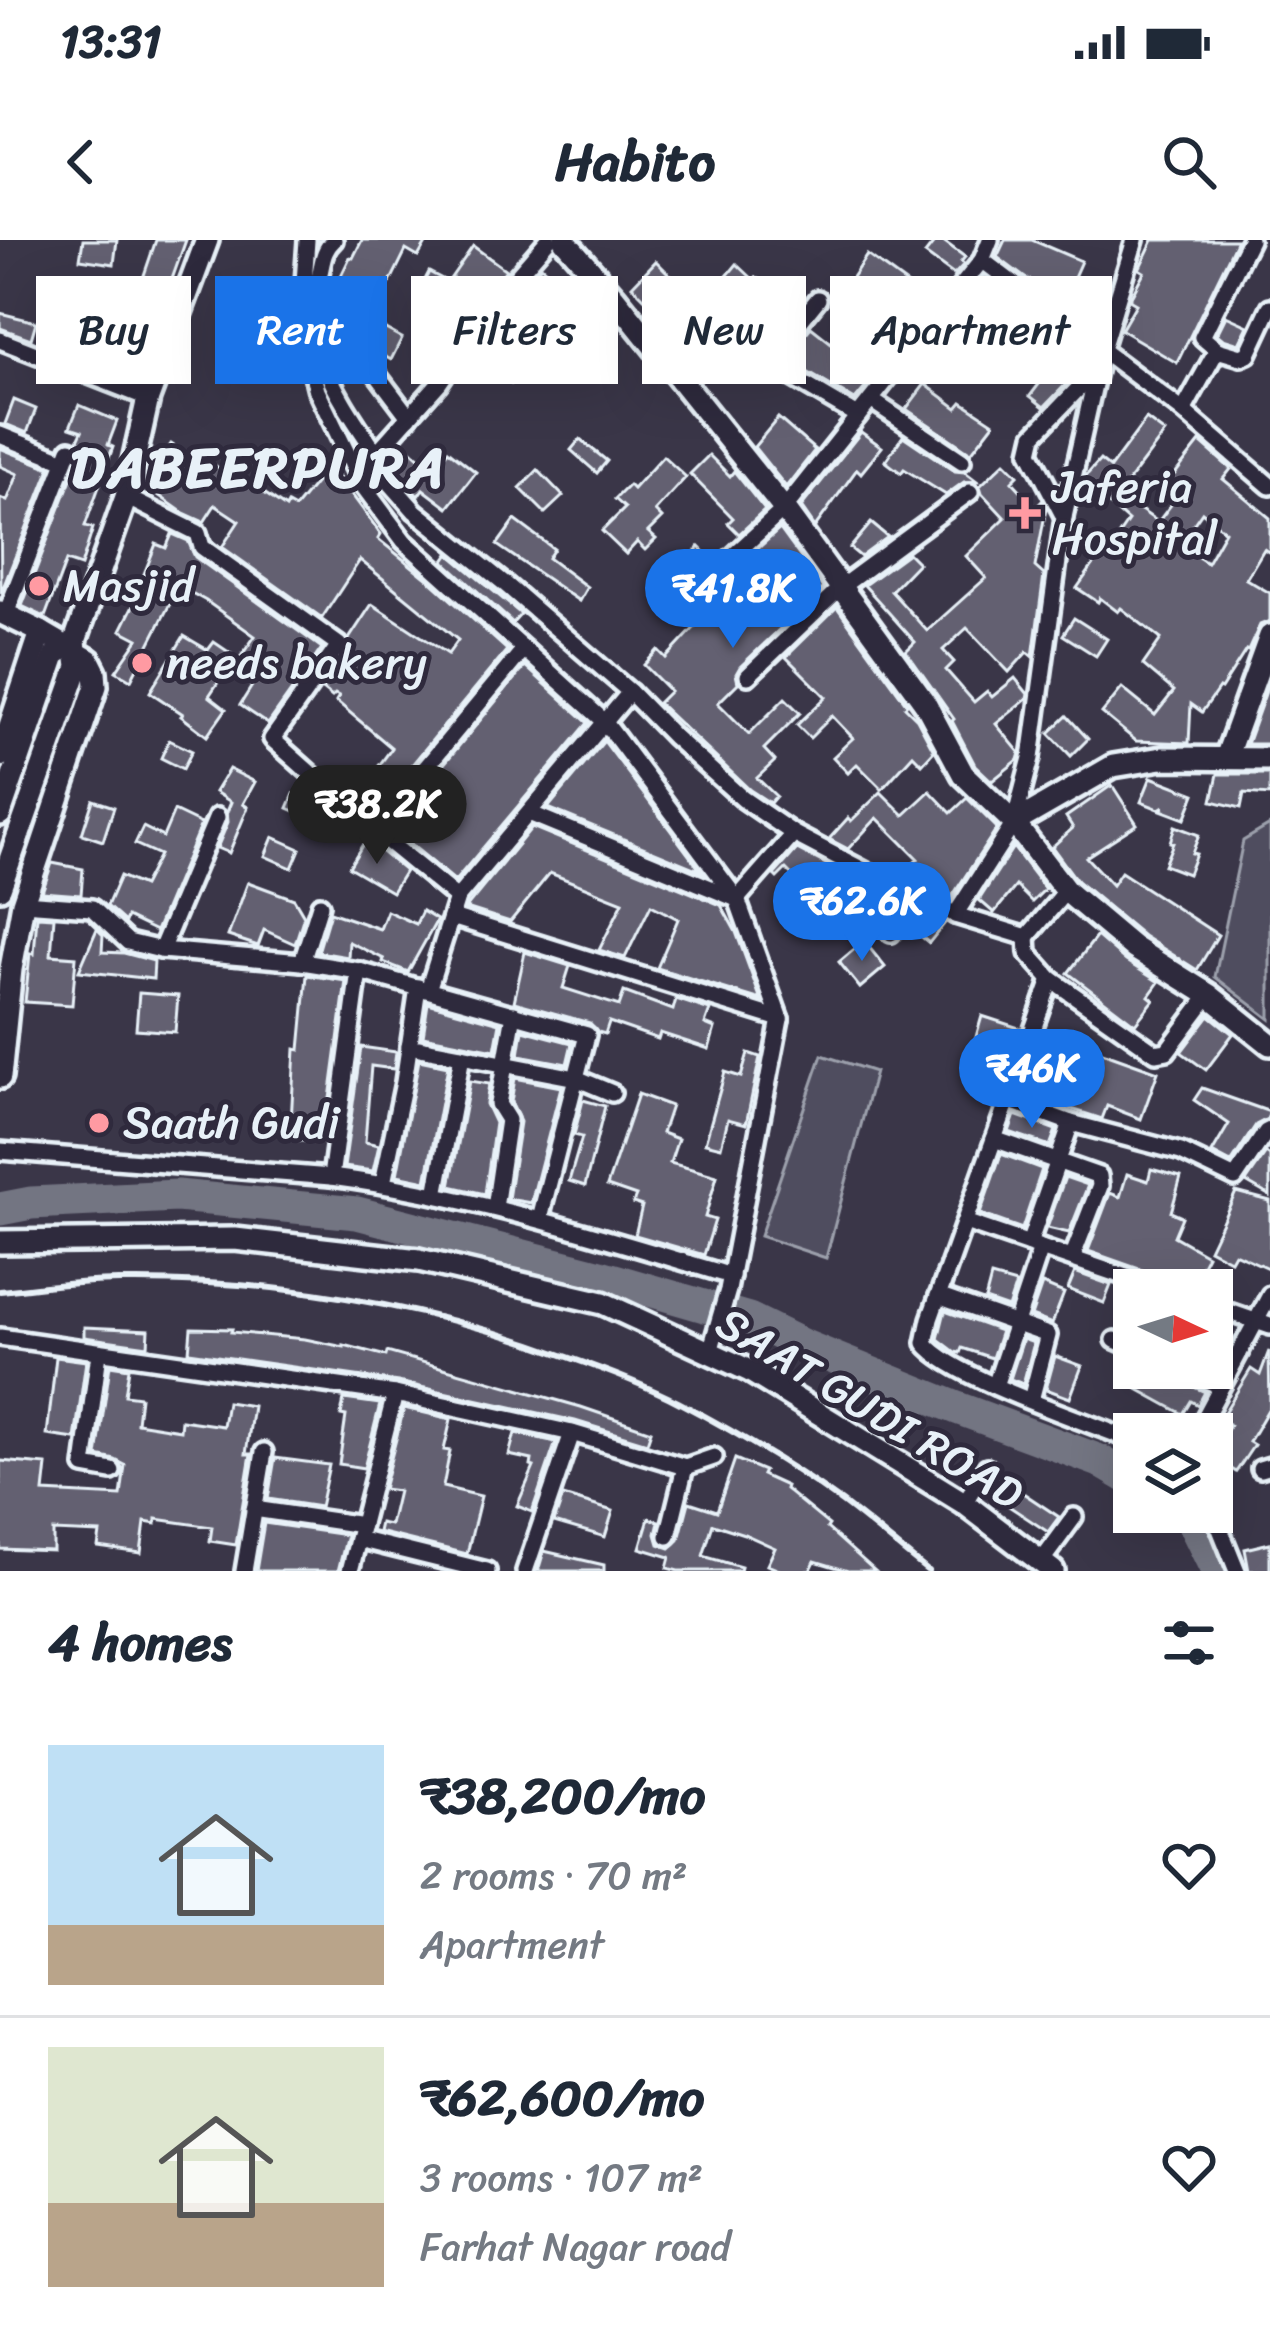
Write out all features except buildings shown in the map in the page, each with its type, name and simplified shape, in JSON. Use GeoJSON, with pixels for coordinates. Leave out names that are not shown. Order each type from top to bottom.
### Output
{"type":"FeatureCollection","features":[{"type":"Feature","properties":{"kind":"street"},"geometry":{"type":"LineString","coordinates":[[191,281],[207,240]]}},
{"type":"Feature","properties":{"kind":"street"},"geometry":{"type":"LineString","coordinates":[[308,240],[302,326],[317,392],[363,486],[404,541],[604,721],[737,898],[780,1019],[730,1283],[712,1344]]}},
{"type":"Feature","properties":{"kind":"street"},"geometry":{"type":"LineString","coordinates":[[548,240],[496,300],[439,383],[370,460],[415,511],[630,692],[743,799],[794,834],[955,915],[1027,937]]}},
{"type":"Feature","properties":{"kind":"street"},"geometry":{"type":"LineString","coordinates":[[564,240],[596,276]]}},
{"type":"Feature","properties":{"kind":"street"},"geometry":{"type":"LineString","coordinates":[[722,566],[784,509],[982,260],[990,240]]}},
{"type":"Feature","properties":{"kind":"street"},"geometry":{"type":"LineString","coordinates":[[1112,316],[1135,240]]}},
{"type":"Feature","properties":{"kind":"street"},"geometry":{"type":"LineString","coordinates":[[1250,240],[1202,337],[1217,350],[1244,356],[1270,307]]}},
{"type":"Feature","properties":{"kind":"street"},"geometry":{"type":"LineString","coordinates":[[330,244],[315,293],[316,344],[344,405],[376,453]]}},
{"type":"Feature","properties":{"kind":"street"},"geometry":{"type":"LineString","coordinates":[[982,260],[1004,276]]}},
{"type":"Feature","properties":{"kind":"street"},"geometry":{"type":"LineString","coordinates":[[806,314],[818,299]]}},
{"type":"Feature","properties":{"kind":"street"},"geometry":{"type":"LineString","coordinates":[[618,302],[784,509],[925,703],[963,774],[1013,824],[1066,891],[1134,948],[1209,995],[1270,1044]]}},
{"type":"Feature","properties":{"kind":"street"},"geometry":{"type":"LineString","coordinates":[[0,340],[148,398]]}},
{"type":"Feature","properties":{"kind":"street"},"geometry":{"type":"LineString","coordinates":[[1183,412],[1217,350]]}},
{"type":"Feature","properties":{"kind":"street"},"geometry":{"type":"LineString","coordinates":[[1112,357],[1270,486]]}},
{"type":"Feature","properties":{"kind":"street"},"geometry":{"type":"LineString","coordinates":[[0,888],[70,653],[126,497],[153,384]]}},
{"type":"Feature","properties":{"kind":"street"},"geometry":{"type":"LineString","coordinates":[[384,384],[409,417]]}},
{"type":"Feature","properties":{"kind":"street"},"geometry":{"type":"LineString","coordinates":[[803,384],[858,416]]}},
{"type":"Feature","properties":{"kind":"street"},"geometry":{"type":"LineString","coordinates":[[1064,518],[1030,452],[1034,435],[1083,384]]}},
{"type":"Feature","properties":{"kind":"street"},"geometry":{"type":"LineString","coordinates":[[955,915],[1013,824],[1031,758],[1064,518],[1095,384]]}},
{"type":"Feature","properties":{"kind":"street"},"geometry":{"type":"LineString","coordinates":[[871,400],[962,461]]}},
{"type":"Feature","properties":{"kind":"street"},"geometry":{"type":"LineString","coordinates":[[0,435],[68,455],[3,613],[89,660],[96,686],[22,903],[3,1017],[0,1077]]}},
{"type":"Feature","properties":{"kind":"street"},"geometry":{"type":"LineString","coordinates":[[748,676],[841,587],[970,491]]}},
{"type":"Feature","properties":{"kind":"street"},"geometry":{"type":"LineString","coordinates":[[126,497],[198,533],[202,547],[339,645],[272,740],[457,898]]}},
{"type":"Feature","properties":{"kind":"street"},"geometry":{"type":"LineString","coordinates":[[0,756],[41,632]]}},
{"type":"Feature","properties":{"kind":"street"},"geometry":{"type":"LineString","coordinates":[[1226,758],[1270,636]]}},
{"type":"Feature","properties":{"kind":"street"},"geometry":{"type":"LineString","coordinates":[[374,830],[524,649]]}},
{"type":"Feature","properties":{"kind":"street"},"geometry":{"type":"LineString","coordinates":[[0,814],[70,653]]}},
{"type":"Feature","properties":{"kind":"street"},"geometry":{"type":"LineString","coordinates":[[383,1184],[423,989],[457,898],[630,692]]}},
{"type":"Feature","properties":{"kind":"street"},"geometry":{"type":"LineString","coordinates":[[1013,824],[1113,766],[1162,758],[1270,758]]}},
{"type":"Feature","properties":{"kind":"street"},"geometry":{"type":"LineString","coordinates":[[529,813],[737,898]]}},
{"type":"Feature","properties":{"kind":"street"},"geometry":{"type":"LineString","coordinates":[[161,950],[218,817]]}},
{"type":"Feature","properties":{"kind":"street"},"geometry":{"type":"LineString","coordinates":[[737,898],[794,834]]}},
{"type":"Feature","properties":{"kind":"street"},"geometry":{"type":"LineString","coordinates":[[1066,891],[1027,937],[1028,953],[1051,979],[1156,1053],[1167,1051],[1209,995]]}},
{"type":"Feature","properties":{"kind":"street"},"geometry":{"type":"LineString","coordinates":[[892,933],[914,895]]}},
{"type":"Feature","properties":{"kind":"street"},"geometry":{"type":"LineString","coordinates":[[22,903],[92,908],[128,942],[161,950],[359,971],[587,1035],[540,1218]]}},
{"type":"Feature","properties":{"kind":"street"},"geometry":{"type":"LineString","coordinates":[[302,962],[320,904]]}},
{"type":"Feature","properties":{"kind":"street"},"geometry":{"type":"LineString","coordinates":[[452,917],[780,1019]]}},
{"type":"Feature","properties":{"kind":"street"},"geometry":{"type":"LineString","coordinates":[[331,1177],[359,971]]}},
{"type":"Feature","properties":{"kind":"street"},"geometry":{"type":"LineString","coordinates":[[1051,979],[938,1296],[926,1343],[945,1360],[995,1386],[1113,1433]]}},
{"type":"Feature","properties":{"kind":"street"},"geometry":{"type":"LineString","coordinates":[[495,1208],[508,1131],[508,1120],[498,1104],[514,1014]]}},
{"type":"Feature","properties":{"kind":"street"},"geometry":{"type":"LineString","coordinates":[[409,1046],[576,1078],[612,1093]]}},
{"type":"Feature","properties":{"kind":"street"},"geometry":{"type":"LineString","coordinates":[[436,1195],[462,1056]]}},
{"type":"Feature","properties":{"kind":"street"},"geometry":{"type":"LineString","coordinates":[[1008,1100],[1180,1153],[1235,1178],[1270,1130]]}},
{"type":"Feature","properties":{"kind":"street"},"geometry":{"type":"LineString","coordinates":[[995,1386],[1071,1123]]}},
{"type":"Feature","properties":{"kind":"street"},"geometry":{"type":"LineString","coordinates":[[994,1139],[1096,1174],[1101,1180],[1072,1258]]}},
{"type":"Feature","properties":{"kind":"street"},"geometry":{"type":"LineString","coordinates":[[0,1151],[383,1184],[540,1218],[730,1283]]}},
{"type":"Feature","properties":{"kind":"street"},"geometry":{"type":"LineString","coordinates":[[964,1222],[1113,1272]]}},
{"type":"Feature","properties":{"kind":"street","name":"SAAT GUDI ROAD"},"geometry":{"type":"LineString","coordinates":[[2,1242],[235,1239],[419,1260],[603,1303],[712,1344],[964,1503],[1047,1566]]}},
{"type":"Feature","properties":{"kind":"street"},"geometry":{"type":"LineString","coordinates":[[1233,1366],[1262,1323],[1270,1295]]}},
{"type":"Feature","properties":{"kind":"street"},"geometry":{"type":"LineString","coordinates":[[938,1296],[1048,1335],[1031,1400]]}},
{"type":"Feature","properties":{"kind":"street"},"geometry":{"type":"LineString","coordinates":[[1233,1313],[1262,1323]]}},
{"type":"Feature","properties":{"kind":"street"},"geometry":{"type":"LineString","coordinates":[[0,1337],[395,1394],[572,1433],[685,1467],[714,1457]]}},
{"type":"Feature","properties":{"kind":"street"},"geometry":{"type":"LineString","coordinates":[[99,1353],[84,1466],[112,1471]]}},
{"type":"Feature","properties":{"kind":"street"},"geometry":{"type":"LineString","coordinates":[[350,1571],[395,1394]]}},
{"type":"Feature","properties":{"kind":"street"},"geometry":{"type":"LineString","coordinates":[[526,1571],[572,1433]]}},
{"type":"Feature","properties":{"kind":"street"},"geometry":{"type":"LineString","coordinates":[[244,1571],[264,1452]]}},
{"type":"Feature","properties":{"kind":"street"},"geometry":{"type":"LineString","coordinates":[[668,1536],[685,1467]]}},
{"type":"Feature","properties":{"kind":"street"},"geometry":{"type":"LineString","coordinates":[[964,1503],[987,1467]]}},
{"type":"Feature","properties":{"kind":"street"},"geometry":{"type":"LineString","coordinates":[[254,1508],[360,1532],[487,1571]]}},
{"type":"Feature","properties":{"kind":"street"},"geometry":{"type":"LineString","coordinates":[[1047,1566],[1074,1517]]}},
{"type":"Feature","properties":{"kind":"street"},"geometry":{"type":"LineString","coordinates":[[1221,1533],[1237,1571]]}},
{"type":"Feature","properties":{"kind":"shaded area"},"geometry":{"type":"Polygon","coordinates":[[[1270,825],[1270,1019],[1215,977],[1243,841],[1270,825]]]}},
{"type":"Feature","properties":{"kind":"shaded area"},"geometry":{"type":"Polygon","coordinates":[[[822,1055],[875,1072],[826,1258],[760,1236],[822,1055]]]}},
{"type":"Feature","properties":{"kind":"waterway"},"geometry":{"type":"LineString","coordinates":[[0,1209],[31,1203],[177,1196],[357,1213],[749,1319],[802,1345],[1113,1469]]}},
{"type":"Feature","properties":{"kind":"waterway"},"geometry":{"type":"LineString","coordinates":[[1198,1533],[1217,1571]]}},
{"type":"Feature","properties":{"kind":"railway"},"geometry":{"type":"LineString","coordinates":[[0,1291],[104,1281],[290,1290],[403,1309],[514,1338],[638,1383],[720,1425],[823,1488],[928,1571]]}},
{"type":"Feature","properties":{"kind":"place","name":"Jaferia Hospital"},"geometry":{"type":"Point","coordinates":[1025,513]}},
{"type":"Feature","properties":{"kind":"place","name":"Masjid"},"geometry":{"type":"Point","coordinates":[39,586]}},
{"type":"Feature","properties":{"kind":"place","name":"needs bakery"},"geometry":{"type":"Point","coordinates":[142,663]}},
{"type":"Feature","properties":{"kind":"place","name":"Saath Gudi"},"geometry":{"type":"Point","coordinates":[99,1123]}},
{"type":"Feature","properties":{"kind":"district","name":"DABEERPURA"},"geometry":{"type":"Point","coordinates":[259,467]}}]}
